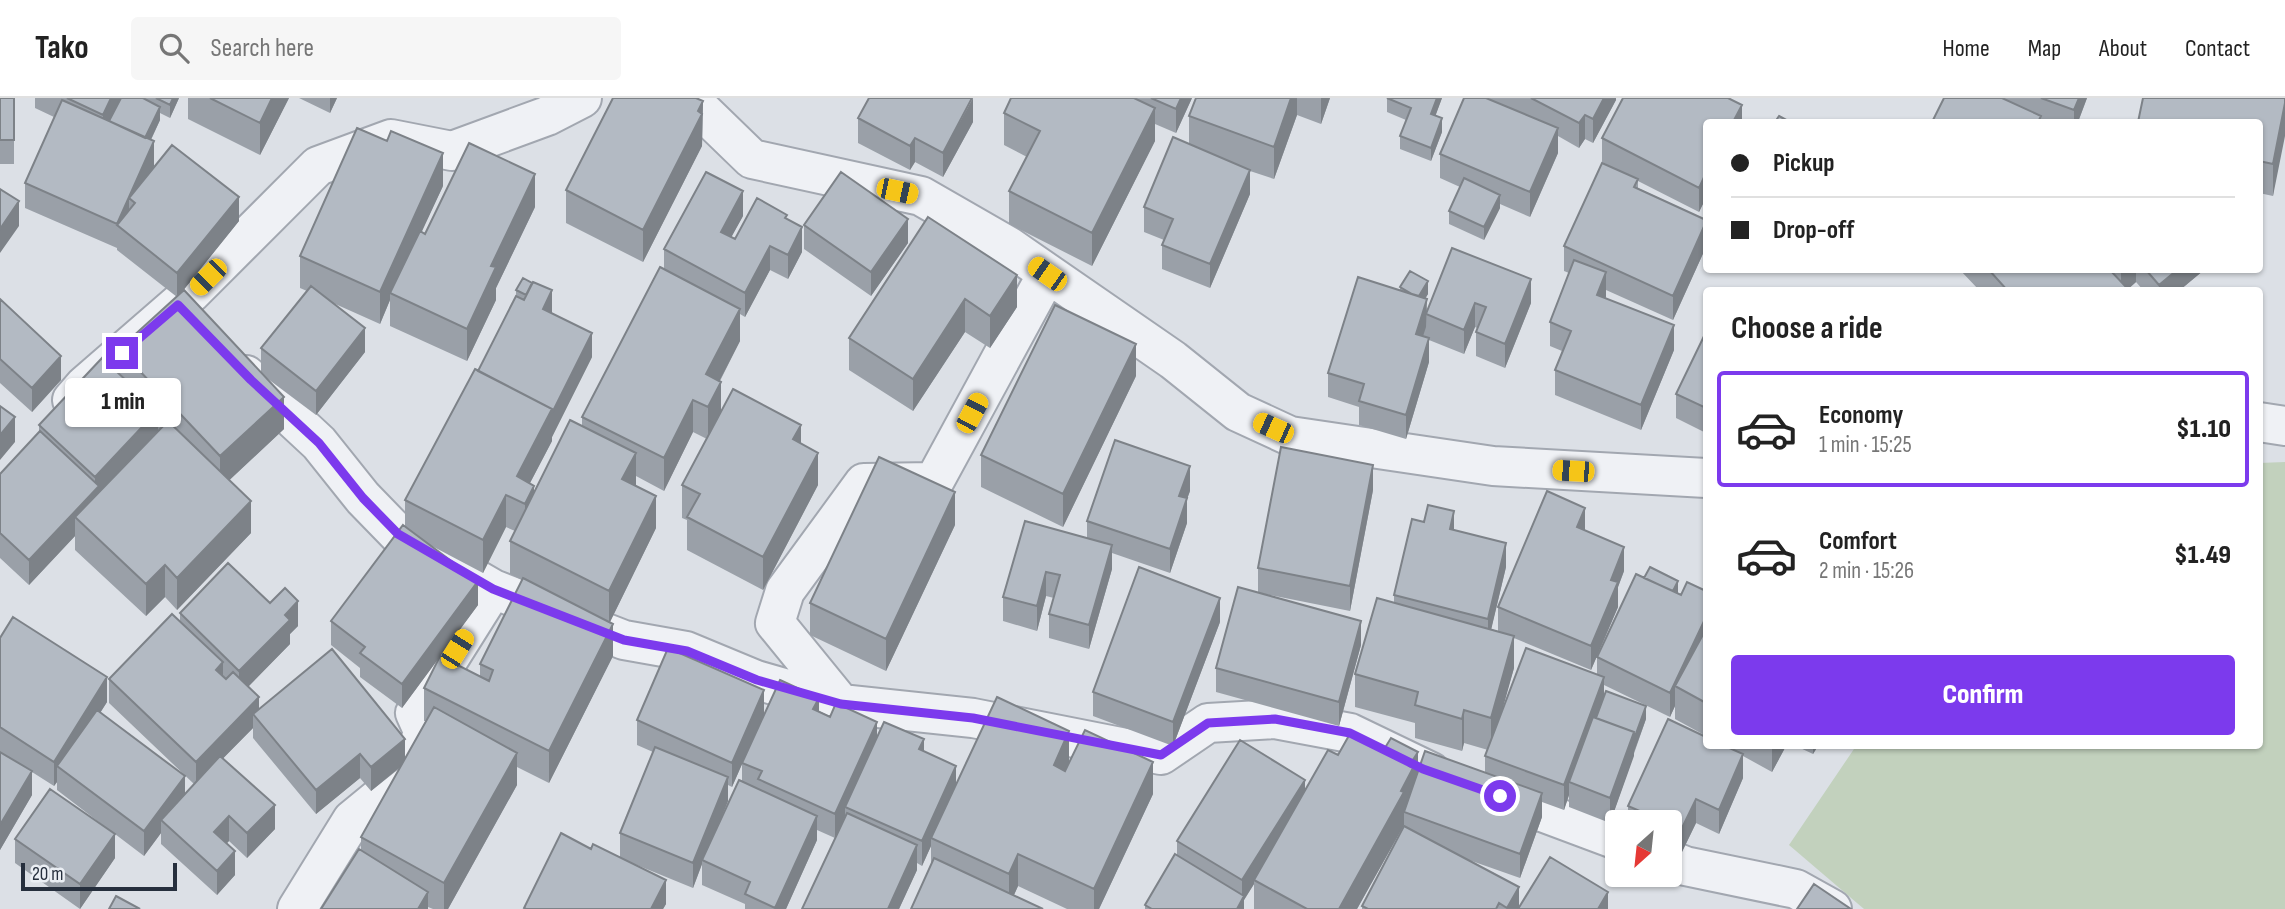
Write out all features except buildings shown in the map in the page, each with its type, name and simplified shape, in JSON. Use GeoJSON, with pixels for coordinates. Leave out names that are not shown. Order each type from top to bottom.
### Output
{"type":"FeatureCollection","features":[{"type":"Feature","properties":{"kind":"street"},"geometry":{"type":"LineString","coordinates":[[51,424],[85,385],[178,305],[318,166],[391,138],[452,151],[547,116],[582,98]]}},
{"type":"Feature","properties":{"kind":"street"},"geometry":{"type":"LineString","coordinates":[[689,98],[752,159],[921,196],[1008,246],[1173,360],[1238,412],[1290,436],[1493,466],[1703,478]]}},
{"type":"Feature","properties":{"kind":"street"},"geometry":{"type":"LineString","coordinates":[[841,704],[775,623],[785,591],[864,483],[934,482],[1047,274]]}},
{"type":"Feature","properties":{"kind":"street"},"geometry":{"type":"LineString","coordinates":[[178,305],[251,380],[319,443],[363,498],[398,534],[493,589],[624,640],[687,651],[757,680],[841,704],[973,718],[1161,755],[1208,723],[1275,719],[1350,733],[1423,769],[1605,836]]}},
{"type":"Feature","properties":{"kind":"street"},"geometry":{"type":"LineString","coordinates":[[2263,423],[2285,426]]}},
{"type":"Feature","properties":{"kind":"street"},"geometry":{"type":"LineString","coordinates":[[297,909],[352,820],[402,779],[424,733],[415,713],[493,589]]}},
{"type":"Feature","properties":{"kind":"street"},"geometry":{"type":"LineString","coordinates":[[1682,865],[1796,889],[1832,909]]}},
{"type":"Feature","properties":{"kind":"green space"},"geometry":{"type":"Polygon","coordinates":[[[2285,462],[2285,909],[1864,909],[1789,845],[1854,749],[2263,749],[2263,463],[2285,462]]]}},
{"type":"Feature","properties":{"kind":"route"},"geometry":{"type":"LineString","coordinates":[[122,353],[178,305],[251,380],[319,443],[363,498],[398,534],[493,589],[624,640],[687,651],[757,680],[841,704],[973,718],[1161,755],[1208,723],[1275,719],[1350,733],[1423,769],[1500,796]]}}]}
